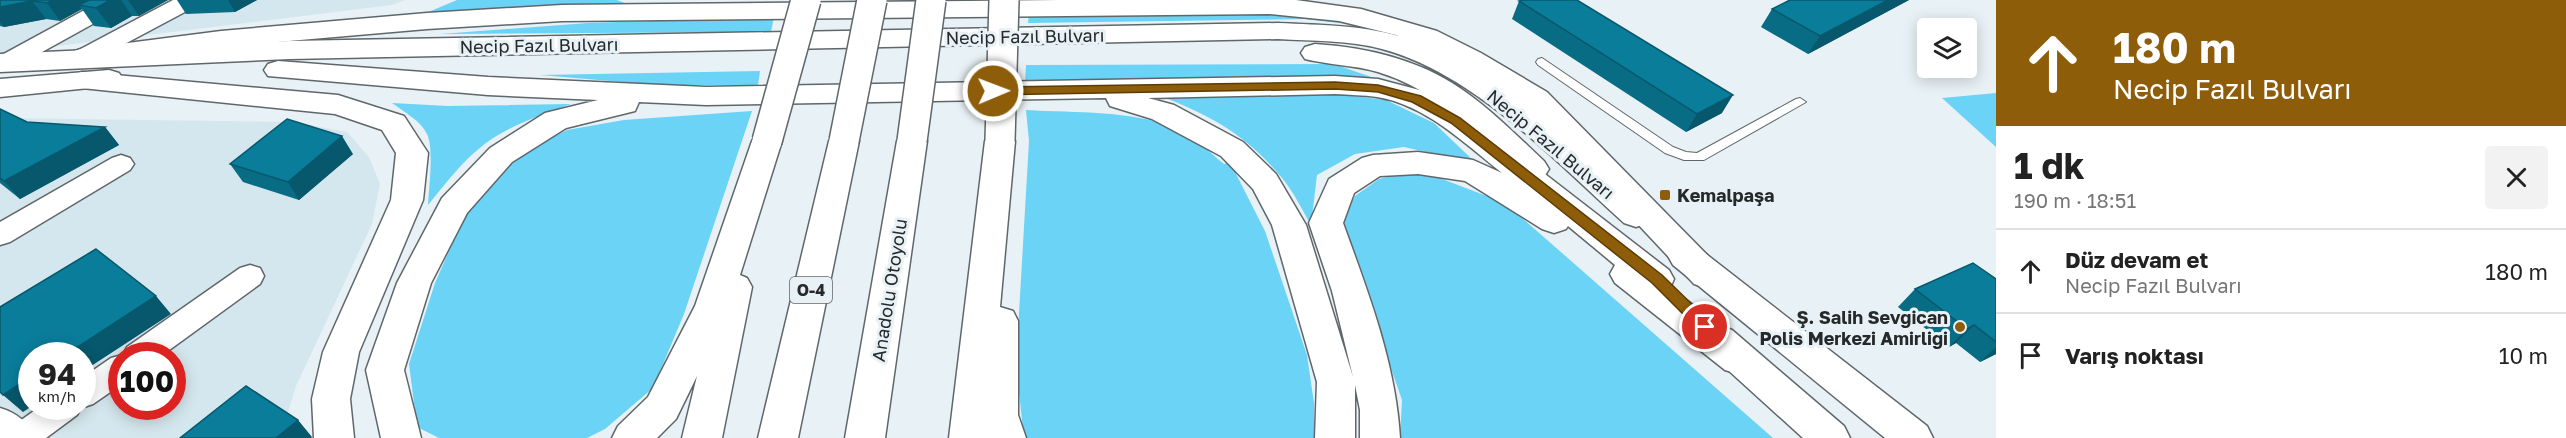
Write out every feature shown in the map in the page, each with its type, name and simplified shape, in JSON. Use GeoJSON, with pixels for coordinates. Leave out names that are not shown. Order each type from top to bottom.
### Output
{"type":"FeatureCollection","features":[{"type":"Feature","properties":{"kind":"main road"},"geometry":{"type":"LineString","coordinates":[[82,70],[221,39],[356,24],[440,0]]}},
{"type":"Feature","properties":{"kind":"main road"},"geometry":{"type":"LineString","coordinates":[[669,0],[755,11]]}},
{"type":"Feature","properties":{"kind":"main road"},"geometry":{"type":"LineString","coordinates":[[632,438],[662,408],[712,306],[767,141],[806,0]]}},
{"type":"Feature","properties":{"kind":"main road","name":"O-4"},"geometry":{"type":"LineString","coordinates":[[778,438],[844,141],[872,0]]}},
{"type":"Feature","properties":{"kind":"main road","name":"Anadolu Otoyolu"},"geometry":{"type":"LineString","coordinates":[[865,438],[912,141],[931,0]]}},
{"type":"Feature","properties":{"kind":"main road"},"geometry":{"type":"LineString","coordinates":[[1004,0],[1000,141],[999,415],[1006,438]]}},
{"type":"Feature","properties":{"kind":"main road"},"geometry":{"type":"LineString","coordinates":[[1045,7],[1114,0]]}},
{"type":"Feature","properties":{"kind":"main road"},"geometry":{"type":"LineString","coordinates":[[1363,0],[1458,48],[1537,99],[1706,275]]}},
{"type":"Feature","properties":{"kind":"main road"},"geometry":{"type":"LineString","coordinates":[[221,39],[427,21],[562,13],[1269,6],[1329,10],[1372,19],[1449,47],[1537,99]]}},
{"type":"Feature","properties":{"kind":"main road","name":"Necip Fazıl Bulvarı"},"geometry":{"type":"LineString","coordinates":[[5,78],[302,50],[1266,31],[1348,34],[1398,44],[1435,58],[1497,96],[1706,275],[1913,438]]}},
{"type":"Feature","properties":{"kind":"main road","name":"Necip Fazıl Bulvarı"},"geometry":{"type":"LineString","coordinates":[[82,70],[278,69],[505,63],[1268,51],[1333,53],[1395,69],[1427,81],[1457,101],[1657,279],[1738,359],[1830,438]]}},
{"type":"Feature","properties":{"kind":"main road"},"geometry":{"type":"LineString","coordinates":[[278,69],[488,86],[706,96],[1335,86],[1378,88],[1417,99],[1455,120],[1657,279]]}},
{"type":"Feature","properties":{"kind":"main road"},"geometry":{"type":"LineString","coordinates":[[82,70],[338,105],[393,123],[412,153],[407,200],[342,351],[331,399],[334,438]]}},
{"type":"Feature","properties":{"kind":"main road"},"geometry":{"type":"LineString","coordinates":[[1017,91],[1117,98],[1163,112],[1232,149],[1266,182],[1289,225],[1336,382],[1335,438]]}},
{"type":"Feature","properties":{"kind":"main road"},"geometry":{"type":"LineString","coordinates":[[401,438],[385,370],[414,283],[454,206],[501,155],[556,120],[618,104],[706,96]]}},
{"type":"Feature","properties":{"kind":"main road"},"geometry":{"type":"LineString","coordinates":[[702,438],[767,141]]}},
{"type":"Feature","properties":{"kind":"main road"},"geometry":{"type":"LineString","coordinates":[[969,438],[1000,141]]}},
{"type":"Feature","properties":{"kind":"main road"},"geometry":{"type":"LineString","coordinates":[[1380,438],[1379,410],[1368,358],[1350,291],[1326,223],[1340,186],[1372,166],[1419,163],[1473,171],[1520,198],[1595,249],[1738,359]]}},
{"type":"Feature","properties":{"kind":"main road"},"geometry":{"type":"LineString","coordinates":[[0,424],[16,438]]}},
{"type":"Feature","properties":{"kind":"street"},"geometry":{"type":"LineString","coordinates":[[5,78],[119,0]]}},
{"type":"Feature","properties":{"kind":"street"},"geometry":{"type":"LineString","coordinates":[[82,70],[190,0]]}},
{"type":"Feature","properties":{"kind":"street"},"geometry":{"type":"LineString","coordinates":[[0,235],[121,164]]}},
{"type":"Feature","properties":{"kind":"street"},"geometry":{"type":"LineString","coordinates":[[158,342],[250,276]]}},
{"type":"Feature","properties":{"kind":"street"},"geometry":{"type":"LineString","coordinates":[[21,438],[46,420]]}},
{"type":"Feature","properties":{"kind":"lane"},"geometry":{"type":"LineString","coordinates":[[1542,62],[1669,150],[1684,156],[1699,157],[1800,102]]}},
{"type":"Feature","properties":{"kind":"shaded area"},"geometry":{"type":"Polygon","coordinates":[[[0,0],[405,0],[392,5],[0,53],[0,0]]]}},
{"type":"Feature","properties":{"kind":"shaded area"},"geometry":{"type":"Polygon","coordinates":[[[457,0],[617,0],[627,4],[414,18],[457,0]]]}},
{"type":"Feature","properties":{"kind":"shaded area"},"geometry":{"type":"Polygon","coordinates":[[[1299,12],[1348,18],[1348,24],[1305,19],[1028,23],[1029,13],[1299,12]]]}},
{"type":"Feature","properties":{"kind":"shaded area"},"geometry":{"type":"Polygon","coordinates":[[[774,17],[771,32],[440,34],[588,23],[774,17]]]}},
{"type":"Feature","properties":{"kind":"shaded area"},"geometry":{"type":"Polygon","coordinates":[[[1334,64],[1374,78],[1252,76],[1025,84],[1026,65],[1334,64]]]}},
{"type":"Feature","properties":{"kind":"shaded area"},"geometry":{"type":"Polygon","coordinates":[[[760,71],[758,85],[657,85],[540,75],[760,71]]]}},
{"type":"Feature","properties":{"kind":"shaded area"},"geometry":{"type":"Polygon","coordinates":[[[1996,93],[1996,147],[1942,98],[1996,93]]]}},
{"type":"Feature","properties":{"kind":"shaded area"},"geometry":{"type":"Polygon","coordinates":[[[1338,94],[1386,100],[1434,123],[1476,163],[1404,147],[1355,154],[1317,175],[1311,225],[1286,183],[1269,163],[1242,138],[1212,119],[1161,96],[1338,94]]]}},
{"type":"Feature","properties":{"kind":"shaded area"},"geometry":{"type":"Polygon","coordinates":[[[392,103],[448,106],[571,104],[515,126],[486,143],[462,164],[428,205],[431,158],[427,134],[416,121],[392,103]]]}},
{"type":"Feature","properties":{"kind":"shaded area"},"geometry":{"type":"Polygon","coordinates":[[[1026,110],[1104,113],[1142,118],[1179,129],[1191,136],[1224,164],[1230,162],[1265,231],[1307,355],[1314,403],[1314,438],[1024,438],[1016,365],[1029,141],[1026,110]]]}},
{"type":"Feature","properties":{"kind":"shaded area"},"geometry":{"type":"Polygon","coordinates":[[[752,111],[684,314],[653,388],[605,429],[587,438],[439,438],[417,427],[409,364],[435,283],[466,212],[502,170],[535,146],[567,130],[624,120],[752,111]]]}},
{"type":"Feature","properties":{"kind":"shaded area"},"geometry":{"type":"Polygon","coordinates":[[[0,118],[294,122],[347,132],[369,157],[380,184],[372,224],[296,386],[280,438],[0,438],[0,118]]]}},
{"type":"Feature","properties":{"kind":"shaded area"},"geometry":{"type":"Polygon","coordinates":[[[1416,169],[1505,203],[1773,438],[1400,438],[1402,400],[1352,256],[1343,219],[1355,196],[1379,179],[1416,169]]]}},
{"type":"Feature","properties":{"kind":"building"},"geometry":{"type":"Polygon","coordinates":[[[0,0],[53,0],[47,3],[32,1],[0,7],[0,0]]]}},
{"type":"Feature","properties":{"kind":"building"},"geometry":{"type":"Polygon","coordinates":[[[89,0],[110,0],[96,8],[79,5],[89,0]]]}},
{"type":"Feature","properties":{"kind":"building"},"geometry":{"type":"Polygon","coordinates":[[[1577,0],[1733,95],[1697,114],[1519,1],[1577,0]]]}},
{"type":"Feature","properties":{"kind":"building"},"geometry":{"type":"Polygon","coordinates":[[[1790,0],[1888,0],[1820,36],[1772,9],[1790,0]]]}},
{"type":"Feature","properties":{"kind":"building"},"geometry":{"type":"Polygon","coordinates":[[[0,109],[27,122],[105,127],[4,181],[0,178],[0,109]]]}},
{"type":"Feature","properties":{"kind":"building"},"geometry":{"type":"Polygon","coordinates":[[[287,119],[342,136],[288,182],[230,164],[287,119]]]}},
{"type":"Feature","properties":{"kind":"building"},"geometry":{"type":"Polygon","coordinates":[[[96,249],[156,296],[85,342],[18,342],[18,385],[3,395],[0,392],[0,307],[96,249]]]}},
{"type":"Feature","properties":{"kind":"building"},"geometry":{"type":"Polygon","coordinates":[[[1973,263],[1996,279],[1996,342],[1974,325],[1967,329],[1915,289],[1973,263]]]}},
{"type":"Feature","properties":{"kind":"building"},"geometry":{"type":"Polygon","coordinates":[[[246,386],[298,420],[276,438],[180,438],[246,386]]]}},
{"type":"Feature","properties":{"kind":"place","name":"Kemalpaşa"},"geometry":{"type":"Point","coordinates":[1665,195]}},
{"type":"Feature","properties":{"kind":"place","name":"Ş. Salih Sevgican Polis Merkezi Amirliği"},"geometry":{"type":"Point","coordinates":[1960,327]}},
{"type":"Feature","properties":{"kind":"route"},"geometry":{"type":"LineString","coordinates":[[993,91],[1335,86],[1378,88],[1417,99],[1455,120],[1507,159],[1657,279],[1705,327]]}}]}
